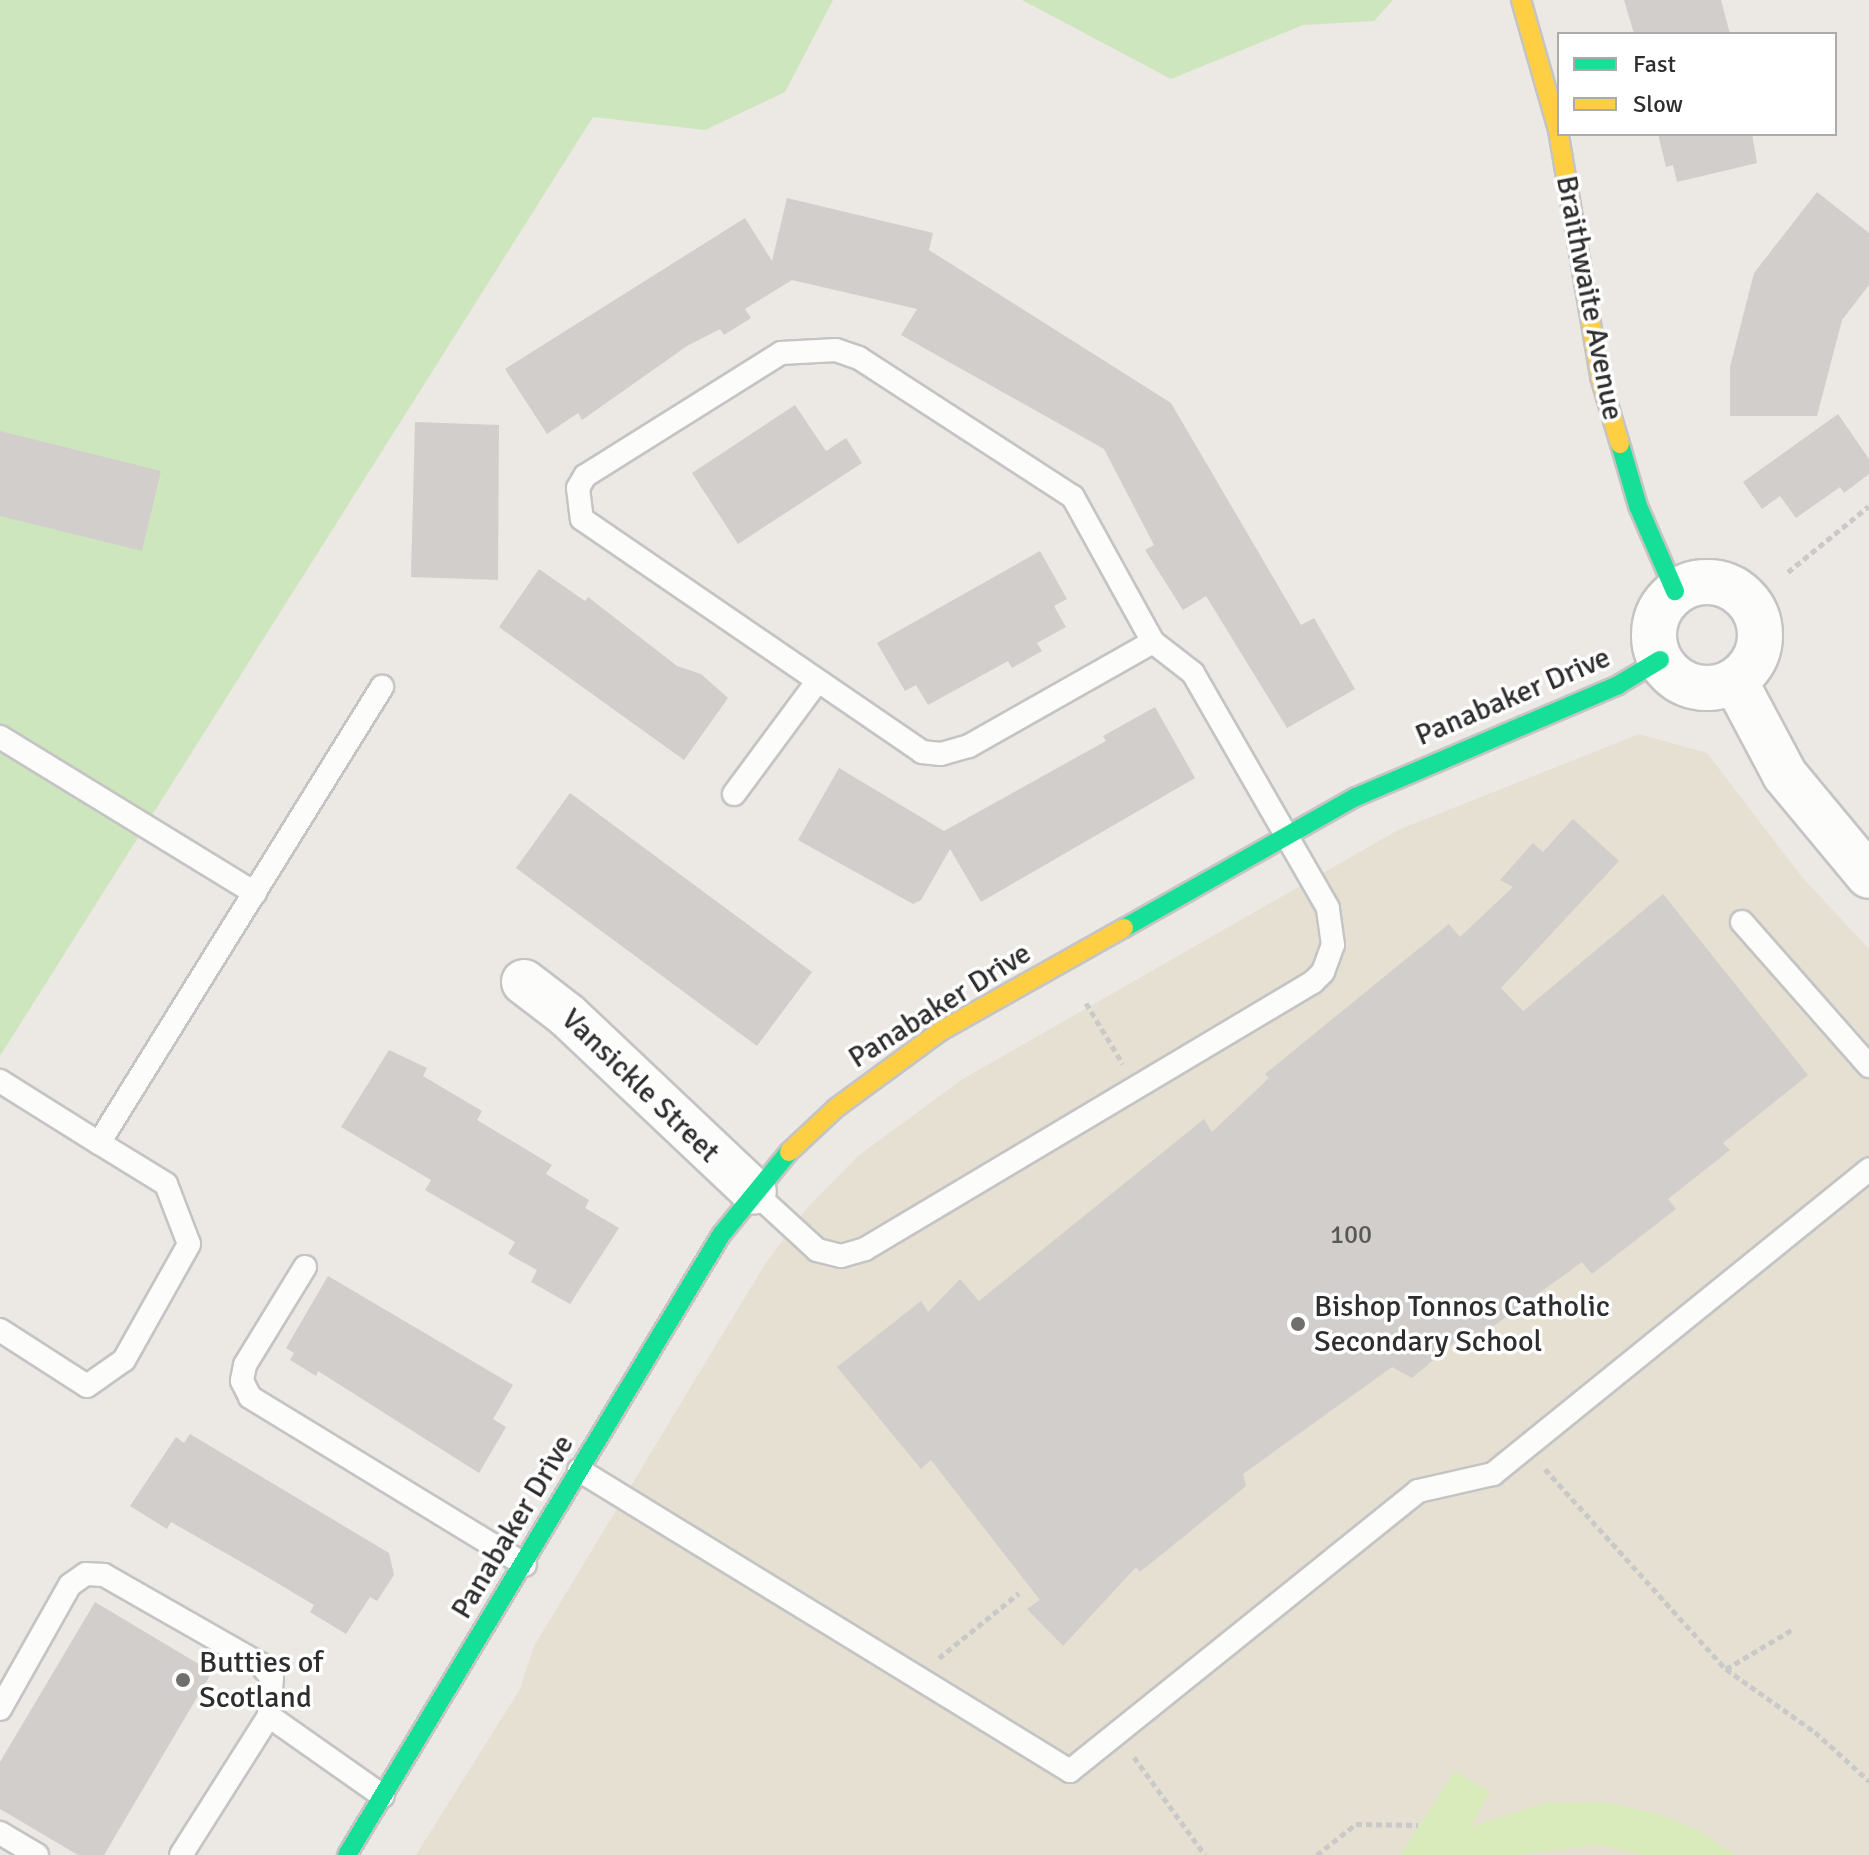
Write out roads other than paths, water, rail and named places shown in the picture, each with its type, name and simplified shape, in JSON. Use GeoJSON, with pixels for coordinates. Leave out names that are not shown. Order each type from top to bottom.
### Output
{"type":"FeatureCollection","features":[{"type":"Feature","properties":{"kind":"street","name":"Braithwaite Avenue"},"geometry":{"type":"LineString","coordinates":[[1521,0],[1557,126]]}},
{"type":"Feature","properties":{"kind":"street","name":"Braithwaite Avenue"},"geometry":{"type":"LineString","coordinates":[[1559,136],[1600,377],[1638,506],[1675,591]]}},
{"type":"Feature","properties":{"kind":"street"},"geometry":{"type":"LineString","coordinates":[[1699,582],[1720,583],[1738,591],[1752,607],[1761,639],[1757,656],[1735,681],[1702,688],[1671,674],[1660,660],[1654,628],[1675,591],[1699,582]]}},
{"type":"Feature","properties":{"kind":"street","name":"Panabaker Drive"},"geometry":{"type":"LineString","coordinates":[[347,1855],[525,1565],[721,1235],[754,1192],[836,1108],[902,1055],[1288,835],[1399,775],[1618,685],[1660,660]]}},
{"type":"Feature","properties":{"kind":"street"},"geometry":{"type":"LineString","coordinates":[[1735,681],[1785,775],[1869,876]]}},
{"type":"Feature","properties":{"kind":"street","name":"Vansickle Street"},"geometry":{"type":"LineString","coordinates":[[524,982],[567,1015],[754,1192]]}},
{"type":"Feature","properties":{"kind":"lane"},"geometry":{"type":"LineString","coordinates":[[754,1192],[817,1250],[841,1256],[865,1249],[1313,982],[1331,956],[1333,932],[1328,908],[1193,673],[1153,642],[1073,497],[1053,479],[859,358],[836,350],[806,348],[764,362],[585,476],[577,504],[582,519],[910,747],[941,754],[969,746],[1153,642]]}},
{"type":"Feature","properties":{"kind":"lane"},"geometry":{"type":"LineString","coordinates":[[734,794],[816,683]]}},
{"type":"Feature","properties":{"kind":"lane"},"geometry":{"type":"LineString","coordinates":[[99,1143],[382,687]]}},
{"type":"Feature","properties":{"kind":"lane"},"geometry":{"type":"LineString","coordinates":[[0,737],[255,893]]}},
{"type":"Feature","properties":{"kind":"lane"},"geometry":{"type":"LineString","coordinates":[[1742,922],[1869,1066]]}},
{"type":"Feature","properties":{"kind":"lane"},"geometry":{"type":"LineString","coordinates":[[0,1081],[166,1184],[189,1244],[124,1360],[87,1386],[0,1330]]}},
{"type":"Feature","properties":{"kind":"lane"},"geometry":{"type":"LineString","coordinates":[[579,1470],[1070,1771],[1418,1491],[1493,1474],[1869,1170]]}},
{"type":"Feature","properties":{"kind":"lane"},"geometry":{"type":"LineString","coordinates":[[305,1267],[245,1365],[242,1381],[250,1397],[525,1565]]}},
{"type":"Feature","properties":{"kind":"lane"},"geometry":{"type":"LineString","coordinates":[[0,1709],[70,1585],[86,1574],[104,1575],[260,1664],[272,1678],[269,1716],[181,1855]]}},
{"type":"Feature","properties":{"kind":"lane"},"geometry":{"type":"LineString","coordinates":[[269,1716],[383,1796]]}},
{"type":"Feature","properties":{"kind":"lane"},"geometry":{"type":"LineString","coordinates":[[0,1833],[37,1855]]}},
{"type":"Feature","properties":{"kind":"place","name":"Bishop Tonnos Catholic Secondary School"},"geometry":{"type":"Point","coordinates":[1298,1324]}},
{"type":"Feature","properties":{"kind":"place","name":"Butties of Scotland"},"geometry":{"type":"Point","coordinates":[183,1680]}}]}
